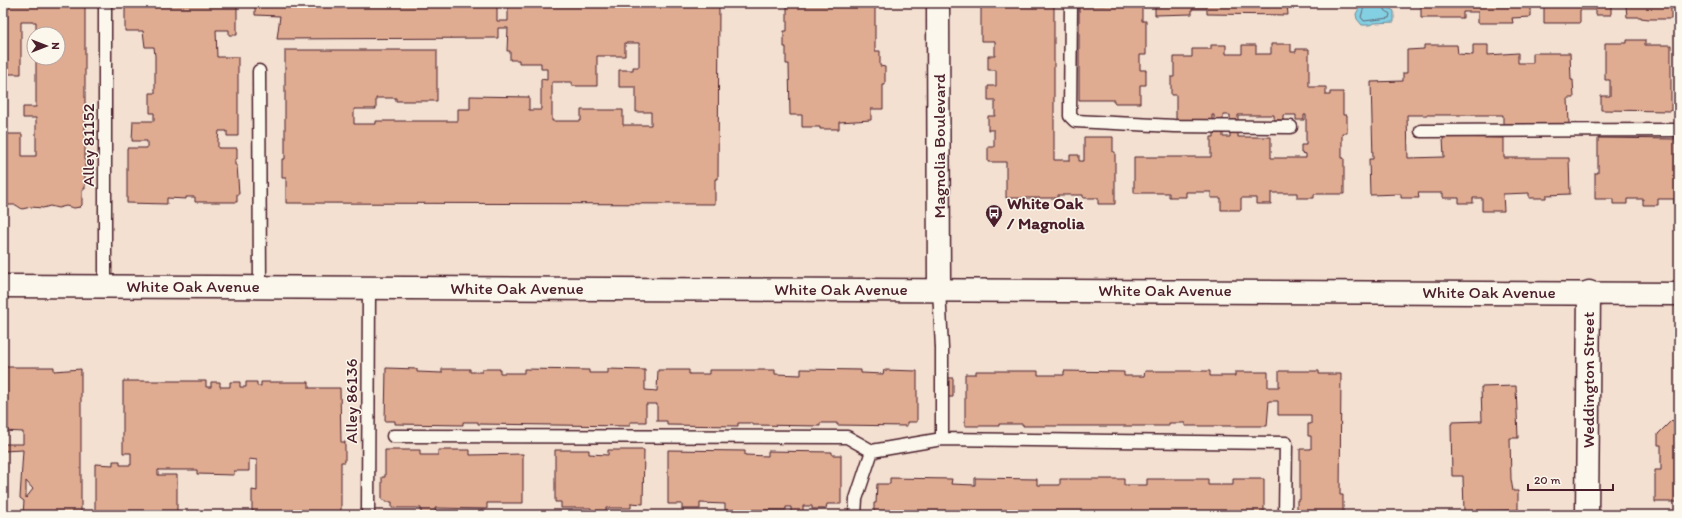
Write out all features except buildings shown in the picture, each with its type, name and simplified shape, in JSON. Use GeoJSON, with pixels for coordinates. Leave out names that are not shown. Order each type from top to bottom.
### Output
{"type":"FeatureCollection","features":[{"type":"Feature","properties":{"kind":"main road","name":"Magnolia Boulevard"},"geometry":{"type":"LineString","coordinates":[[938,3],[939,289]]}},
{"type":"Feature","properties":{"kind":"main road","name":"White Oak Avenue"},"geometry":{"type":"LineString","coordinates":[[3,286],[1588,292],[1679,294]]}},
{"type":"Feature","properties":{"kind":"main road","name":"Weddington Street"},"geometry":{"type":"LineString","coordinates":[[1587,515],[1588,292]]}},
{"type":"Feature","properties":{"kind":"lane","name":"Alley 81152"},"geometry":{"type":"LineString","coordinates":[[105,3],[105,286]]}},
{"type":"Feature","properties":{"kind":"lane"},"geometry":{"type":"LineString","coordinates":[[1071,3],[1070,116],[1075,122],[1174,126],[1291,127]]}},
{"type":"Feature","properties":{"kind":"lane"},"geometry":{"type":"LineString","coordinates":[[259,71],[260,287]]}},
{"type":"Feature","properties":{"kind":"lane"},"geometry":{"type":"LineString","coordinates":[[1421,131],[1679,130]]}},
{"type":"Feature","properties":{"kind":"lane","name":"Alley 86136"},"geometry":{"type":"LineString","coordinates":[[368,515],[369,287]]}},
{"type":"Feature","properties":{"kind":"lane"},"geometry":{"type":"LineString","coordinates":[[939,289],[942,348],[942,439]]}},
{"type":"Feature","properties":{"kind":"lane"},"geometry":{"type":"LineString","coordinates":[[393,436],[847,437],[872,451],[942,439],[1286,443],[1285,515]]}},
{"type":"Feature","properties":{"kind":"lane"},"geometry":{"type":"LineString","coordinates":[[855,515],[856,499],[872,451]]}},
{"type":"Feature","properties":{"kind":"water"},"geometry":{"type":"Polygon","coordinates":[[[1362,3],[1388,3],[1389,8],[1394,11],[1394,22],[1362,25],[1357,19],[1356,14],[1362,3]]]}},
{"type":"Feature","properties":{"kind":"place","name":"White Oak / Magnolia"},"geometry":{"type":"Point","coordinates":[994,228]}}]}
